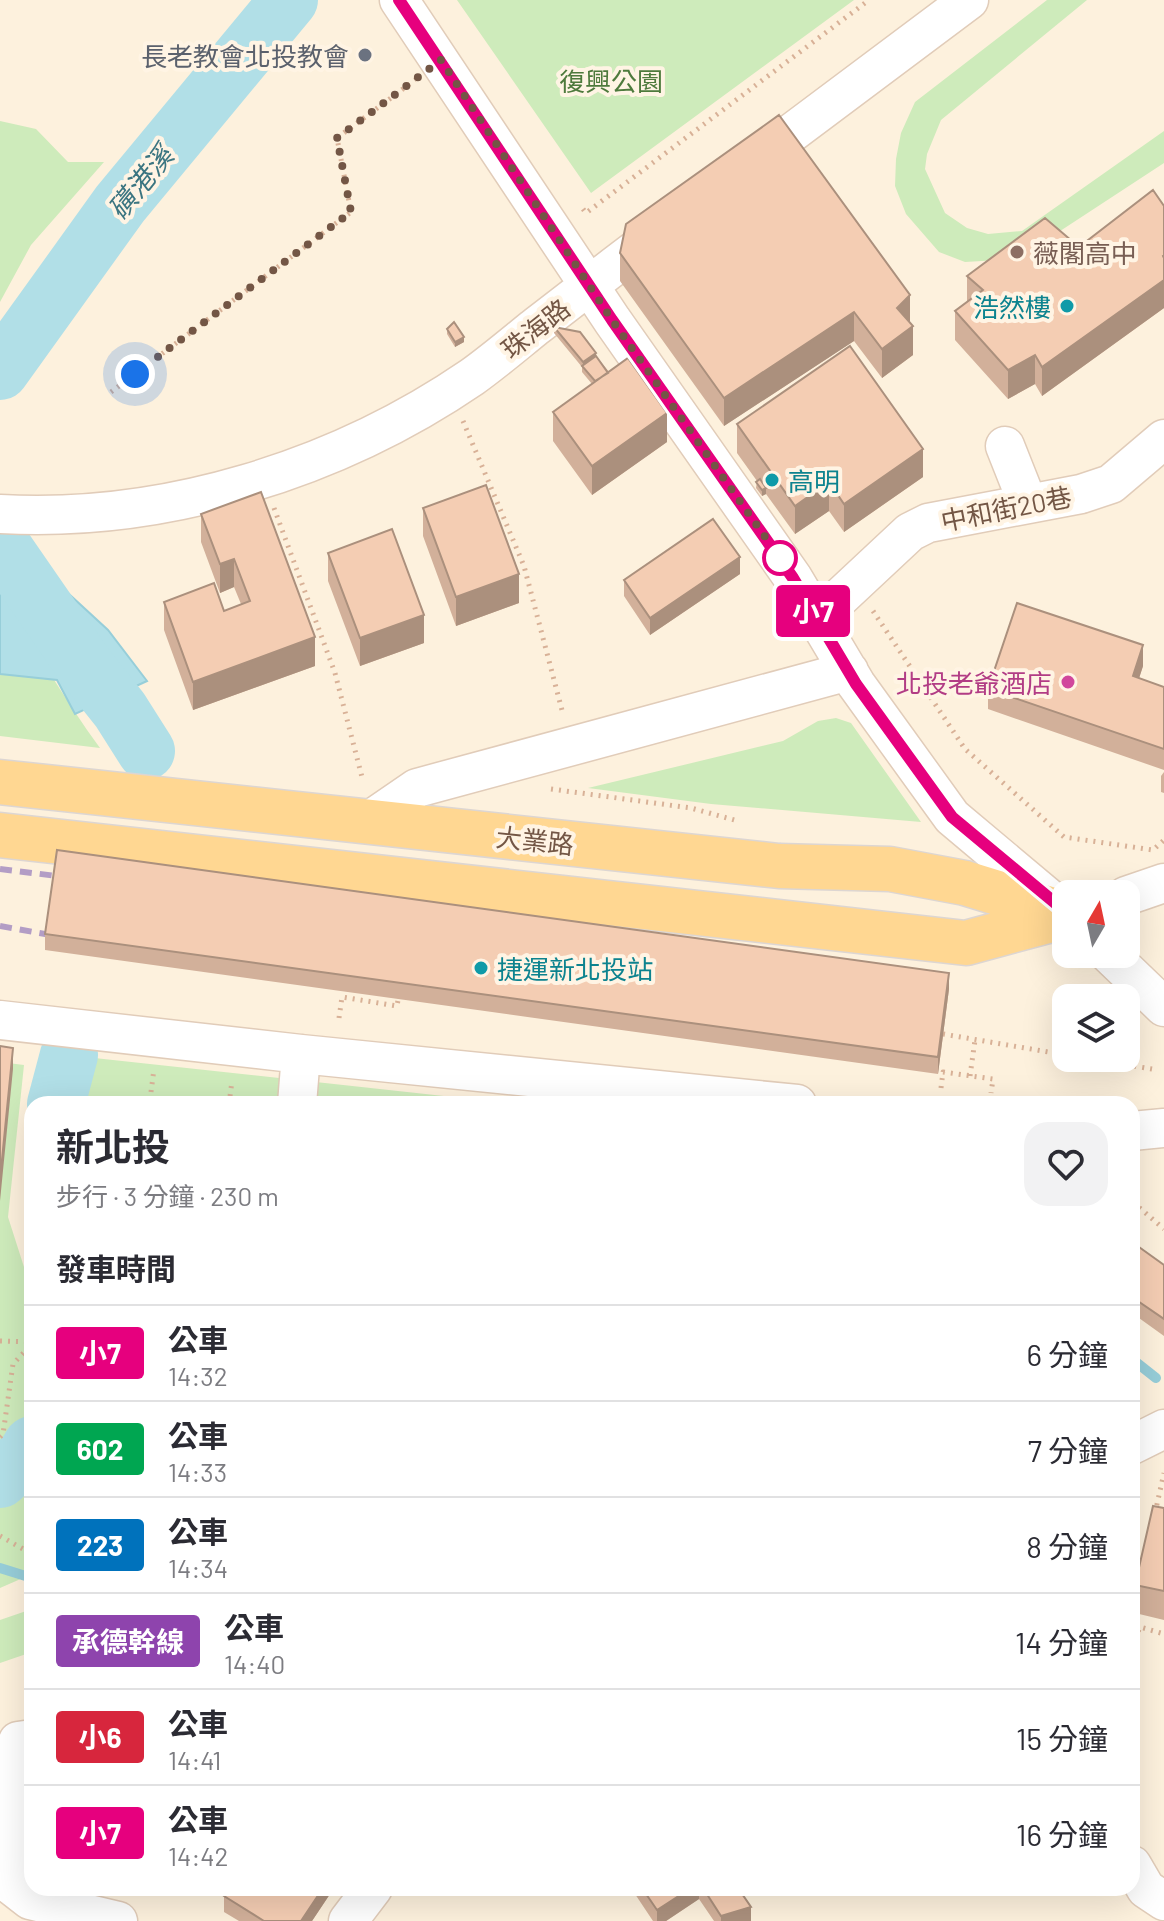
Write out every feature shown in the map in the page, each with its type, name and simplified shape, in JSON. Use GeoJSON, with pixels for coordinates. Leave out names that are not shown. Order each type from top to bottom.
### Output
{"type":"FeatureCollection","features":[{"type":"Feature","properties":{"kind":"main road","name":"大業路"},"geometry":{"type":"LineString","coordinates":[[0,782],[365,802],[779,866],[890,869],[965,883],[1052,910]]}},
{"type":"Feature","properties":{"kind":"main road","name":"大業路"},"geometry":{"type":"LineString","coordinates":[[0,835],[966,943],[1052,918]]}},
{"type":"Feature","properties":{"kind":"street"},"geometry":{"type":"LineString","coordinates":[[399,0],[589,285],[793,578],[849,671],[952,817],[1052,902]]}},
{"type":"Feature","properties":{"kind":"street"},"geometry":{"type":"LineString","coordinates":[[720,187],[969,0]]}},
{"type":"Feature","properties":{"kind":"street","name":"珠海路"},"geometry":{"type":"LineString","coordinates":[[18,515],[162,504],[263,479],[330,454],[404,418],[472,377],[682,215]]}},
{"type":"Feature","properties":{"kind":"street","name":"中和街20巷"},"geometry":{"type":"LineString","coordinates":[[818,618],[910,532],[928,523],[1081,494],[1111,484],[1164,439]]}},
{"type":"Feature","properties":{"kind":"street"},"geometry":{"type":"LineString","coordinates":[[1005,446],[1028,504]]}},
{"type":"Feature","properties":{"kind":"street"},"geometry":{"type":"LineString","coordinates":[[365,802],[849,671]]}},
{"type":"Feature","properties":{"kind":"street"},"geometry":{"type":"LineString","coordinates":[[1140,891],[1164,883]]}},
{"type":"Feature","properties":{"kind":"street"},"geometry":{"type":"LineString","coordinates":[[1124,968],[1164,1007]]}},
{"type":"Feature","properties":{"kind":"street"},"geometry":{"type":"LineString","coordinates":[[0,1020],[718,1096]]}},
{"type":"Feature","properties":{"kind":"street"},"geometry":{"type":"LineString","coordinates":[[298,1096],[301,1054]]}},
{"type":"Feature","properties":{"kind":"street"},"geometry":{"type":"LineString","coordinates":[[1140,1142],[1164,1128]]}},
{"type":"Feature","properties":{"kind":"street"},"geometry":{"type":"LineString","coordinates":[[1140,1441],[1164,1429]]}},
{"type":"Feature","properties":{"kind":"street"},"geometry":{"type":"LineString","coordinates":[[24,1740],[18,1741],[12,1886],[24,1895]]}},
{"type":"Feature","properties":{"kind":"street"},"geometry":{"type":"LineString","coordinates":[[1140,1879],[1146,1889],[1164,1901]]}},
{"type":"Feature","properties":{"kind":"street"},"geometry":{"type":"LineString","coordinates":[[25,1896],[30,1900],[118,1921]]}},
{"type":"Feature","properties":{"kind":"street"},"geometry":{"type":"LineString","coordinates":[[348,1921],[367,1896]]}},
{"type":"Feature","properties":{"kind":"path"},"geometry":{"type":"LineString","coordinates":[[577,199],[586,213],[869,0]]}},
{"type":"Feature","properties":{"kind":"path"},"geometry":{"type":"LineString","coordinates":[[111,392],[351,212],[337,138],[441,60]]}},
{"type":"Feature","properties":{"kind":"path"},"geometry":{"type":"LineString","coordinates":[[450,390],[524,566],[572,746]]}},
{"type":"Feature","properties":{"kind":"path"},"geometry":{"type":"LineString","coordinates":[[263,479],[335,673],[365,802]]}},
{"type":"Feature","properties":{"kind":"path"},"geometry":{"type":"LineString","coordinates":[[847,591],[868,604],[965,749],[1064,837],[1153,850],[1164,840]]}},
{"type":"Feature","properties":{"kind":"path"},"geometry":{"type":"LineString","coordinates":[[545,788],[691,808],[747,824]]}},
{"type":"Feature","properties":{"kind":"path"},"geometry":{"type":"LineString","coordinates":[[339,1018],[342,997],[397,1006],[398,1000]]}},
{"type":"Feature","properties":{"kind":"path"},"geometry":{"type":"LineString","coordinates":[[943,1034],[1052,1053]]}},
{"type":"Feature","properties":{"kind":"path"},"geometry":{"type":"LineString","coordinates":[[970,1076],[975,1040]]}},
{"type":"Feature","properties":{"kind":"path"},"geometry":{"type":"LineString","coordinates":[[1140,1067],[1152,1069]]}},
{"type":"Feature","properties":{"kind":"path"},"geometry":{"type":"LineString","coordinates":[[941,1088],[943,1072],[993,1079],[991,1093]]}},
{"type":"Feature","properties":{"kind":"path"},"geometry":{"type":"LineString","coordinates":[[230,1096],[232,1081]]}},
{"type":"Feature","properties":{"kind":"path"},"geometry":{"type":"LineString","coordinates":[[1140,1208],[1164,1229]]}},
{"type":"Feature","properties":{"kind":"path"},"geometry":{"type":"LineString","coordinates":[[0,1341],[24,1342]]}},
{"type":"Feature","properties":{"kind":"path"},"geometry":{"type":"LineString","coordinates":[[0,1437],[3,1434],[13,1364],[24,1352]]}},
{"type":"Feature","properties":{"kind":"path"},"geometry":{"type":"LineString","coordinates":[[1153,1519],[1164,1473]]}},
{"type":"Feature","properties":{"kind":"path"},"geometry":{"type":"LineString","coordinates":[[0,1536],[24,1550]]}},
{"type":"Feature","properties":{"kind":"path"},"geometry":{"type":"LineString","coordinates":[[1140,1627],[1164,1634]]}},
{"type":"Feature","properties":{"kind":"green space","name":"復興公園"},"geometry":{"type":"Polygon","coordinates":[[[457,0],[854,0],[591,193],[457,0]]]}},
{"type":"Feature","properties":{"kind":"green space"},"geometry":{"type":"Polygon","coordinates":[[[1047,0],[1087,0],[941,120],[927,154],[925,169],[945,213],[967,228],[988,234],[1022,231],[1164,131],[1164,163],[1025,254],[999,260],[965,262],[939,252],[906,214],[895,186],[901,133],[915,102],[1047,0]]]}},
{"type":"Feature","properties":{"kind":"green space"},"geometry":{"type":"Polygon","coordinates":[[[0,121],[36,129],[68,162],[104,162],[31,245],[0,302],[0,121]]]}},
{"type":"Feature","properties":{"kind":"green space"},"geometry":{"type":"Polygon","coordinates":[[[0,595],[74,711],[100,748],[0,736],[0,595]]]}},
{"type":"Feature","properties":{"kind":"green space"},"geometry":{"type":"Polygon","coordinates":[[[836,718],[851,723],[921,822],[711,804],[588,788],[783,741],[818,721],[836,718]]]}},
{"type":"Feature","properties":{"kind":"green space"},"geometry":{"type":"Polygon","coordinates":[[[76,1056],[444,1096],[68,1096],[76,1056]]]}},
{"type":"Feature","properties":{"kind":"green space"},"geometry":{"type":"Polygon","coordinates":[[[0,1062],[24,1065],[8,1217],[24,1267],[24,1424],[0,1455],[0,1062]]]}},
{"type":"Feature","properties":{"kind":"green space"},"geometry":{"type":"Polygon","coordinates":[[[23,1495],[24,1578],[0,1588],[0,1507],[23,1495]]]}},
{"type":"Feature","properties":{"kind":"green space"},"geometry":{"type":"Polygon","coordinates":[[[24,1612],[24,1655],[0,1663],[0,1620],[24,1612]]]}},
{"type":"Feature","properties":{"kind":"water"},"geometry":{"type":"Polygon","coordinates":[[[0,516],[32,560],[108,630],[147,681],[75,714],[57,680],[0,674],[0,516]]]}},
{"type":"Feature","properties":{"kind":"building"},"geometry":{"type":"Polygon","coordinates":[[[779,115],[910,295],[897,308],[913,326],[882,349],[854,312],[724,398],[620,253],[626,224],[779,115]]]}},
{"type":"Feature","properties":{"kind":"building","name":"浩然樓"},"geometry":{"type":"Polygon","coordinates":[[[1153,190],[1164,206],[1164,280],[1042,367],[1035,355],[1008,370],[955,311],[983,290],[967,276],[1045,218],[1079,247],[1153,190]]]}},
{"type":"Feature","properties":{"kind":"building"},"geometry":{"type":"Polygon","coordinates":[[[454,322],[464,337],[455,342],[447,329],[454,322]]]}},
{"type":"Feature","properties":{"kind":"building"},"geometry":{"type":"Polygon","coordinates":[[[554,327],[580,332],[596,353],[583,362],[554,327]]]}},
{"type":"Feature","properties":{"kind":"building"},"geometry":{"type":"Polygon","coordinates":[[[850,346],[923,449],[844,504],[829,482],[795,506],[737,424],[850,346]]]}},
{"type":"Feature","properties":{"kind":"building"},"geometry":{"type":"Polygon","coordinates":[[[596,356],[608,373],[595,381],[582,366],[596,356]]]}},
{"type":"Feature","properties":{"kind":"building"},"geometry":{"type":"Polygon","coordinates":[[[628,358],[667,413],[592,466],[553,412],[628,358]]]}},
{"type":"Feature","properties":{"kind":"building"},"geometry":{"type":"Polygon","coordinates":[[[760,479],[766,488],[762,490],[756,482],[760,479]]]}},
{"type":"Feature","properties":{"kind":"building"},"geometry":{"type":"Polygon","coordinates":[[[486,485],[519,574],[456,597],[423,508],[486,485]]]}},
{"type":"Feature","properties":{"kind":"building"},"geometry":{"type":"Polygon","coordinates":[[[261,492],[315,637],[193,682],[164,602],[214,583],[224,611],[250,601],[234,559],[220,564],[201,514],[261,492]]]}},
{"type":"Feature","properties":{"kind":"building"},"geometry":{"type":"Polygon","coordinates":[[[713,519],[740,557],[650,618],[624,580],[713,519]]]}},
{"type":"Feature","properties":{"kind":"building"},"geometry":{"type":"Polygon","coordinates":[[[392,529],[424,615],[360,638],[328,553],[392,529]]]}},
{"type":"Feature","properties":{"kind":"building","name":"北投老爺酒店"},"geometry":{"type":"Polygon","coordinates":[[[1017,603],[1143,645],[1133,676],[1164,687],[1164,749],[988,689],[1017,603]]]}},
{"type":"Feature","properties":{"kind":"building","name":"捷運新北投站"},"geometry":{"type":"Polygon","coordinates":[[[57,850],[949,973],[938,1057],[45,934],[57,850]]]}},
{"type":"Feature","properties":{"kind":"building"},"geometry":{"type":"Polygon","coordinates":[[[0,1046],[13,1048],[0,1180],[0,1046]]]}},
{"type":"Feature","properties":{"kind":"building"},"geometry":{"type":"Polygon","coordinates":[[[1140,1248],[1164,1265],[1164,1319],[1140,1302],[1140,1248]]]}},
{"type":"Feature","properties":{"kind":"building"},"geometry":{"type":"Polygon","coordinates":[[[1153,1506],[1164,1508],[1164,1591],[1140,1586],[1140,1563],[1153,1506]]]}},
{"type":"Feature","properties":{"kind":"building"},"geometry":{"type":"Polygon","coordinates":[[[224,1896],[318,1896],[301,1921],[264,1921],[224,1896]]]}},
{"type":"Feature","properties":{"kind":"building"},"geometry":{"type":"Polygon","coordinates":[[[647,1896],[679,1896],[657,1910],[647,1896]]]}},
{"type":"Feature","properties":{"kind":"building"},"geometry":{"type":"Polygon","coordinates":[[[708,1896],[743,1896],[751,1907],[721,1916],[708,1896]]]}},
{"type":"Feature","properties":{"kind":"waterway","name":"磺港溪"},"geometry":{"type":"LineString","coordinates":[[0,371],[120,204],[289,0]]}},
{"type":"Feature","properties":{"kind":"waterway","name":"磺港溪"},"geometry":{"type":"LineString","coordinates":[[0,543],[146,751]]}},
{"type":"Feature","properties":{"kind":"waterway","name":"磺港溪"},"geometry":{"type":"LineString","coordinates":[[58,1096],[69,1055]]}},
{"type":"Feature","properties":{"kind":"waterway"},"geometry":{"type":"LineString","coordinates":[[1140,1365],[1156,1378]]}},
{"type":"Feature","properties":{"kind":"waterway","name":"磺港溪"},"geometry":{"type":"LineString","coordinates":[[0,1479],[24,1457]]}},
{"type":"Feature","properties":{"kind":"waterway"},"geometry":{"type":"LineString","coordinates":[[0,1568],[24,1576]]}},
{"type":"Feature","properties":{"kind":"railway"},"geometry":{"type":"LineString","coordinates":[[0,869],[73,878]]}},
{"type":"Feature","properties":{"kind":"railway"},"geometry":{"type":"LineString","coordinates":[[0,926],[67,938]]}},
{"type":"Feature","properties":{"kind":"bus line","name":"小7"},"geometry":{"type":"LineString","coordinates":[[399,0],[612,320],[793,578],[856,684],[952,817],[1052,900]]}},
{"type":"Feature","properties":{"kind":"place","name":"長老教會北投教會"},"geometry":{"type":"Point","coordinates":[365,55]}},
{"type":"Feature","properties":{"kind":"place","name":"薇閣高中"},"geometry":{"type":"Point","coordinates":[1017,252]}},
{"type":"Feature","properties":{"kind":"place","name":"浩然樓"},"geometry":{"type":"Point","coordinates":[1067,306]}},
{"type":"Feature","properties":{"kind":"place","name":"高明"},"geometry":{"type":"Point","coordinates":[772,480]}},
{"type":"Feature","properties":{"kind":"place","name":"北投老爺酒店"},"geometry":{"type":"Point","coordinates":[1068,682]}},
{"type":"Feature","properties":{"kind":"place","name":"捷運新北投站"},"geometry":{"type":"Point","coordinates":[481,968]}},
{"type":"Feature","properties":{"kind":"route"},"geometry":{"type":"LineString","coordinates":[[135,374],[351,212],[337,138],[441,60],[612,320],[780,558]]}}]}
